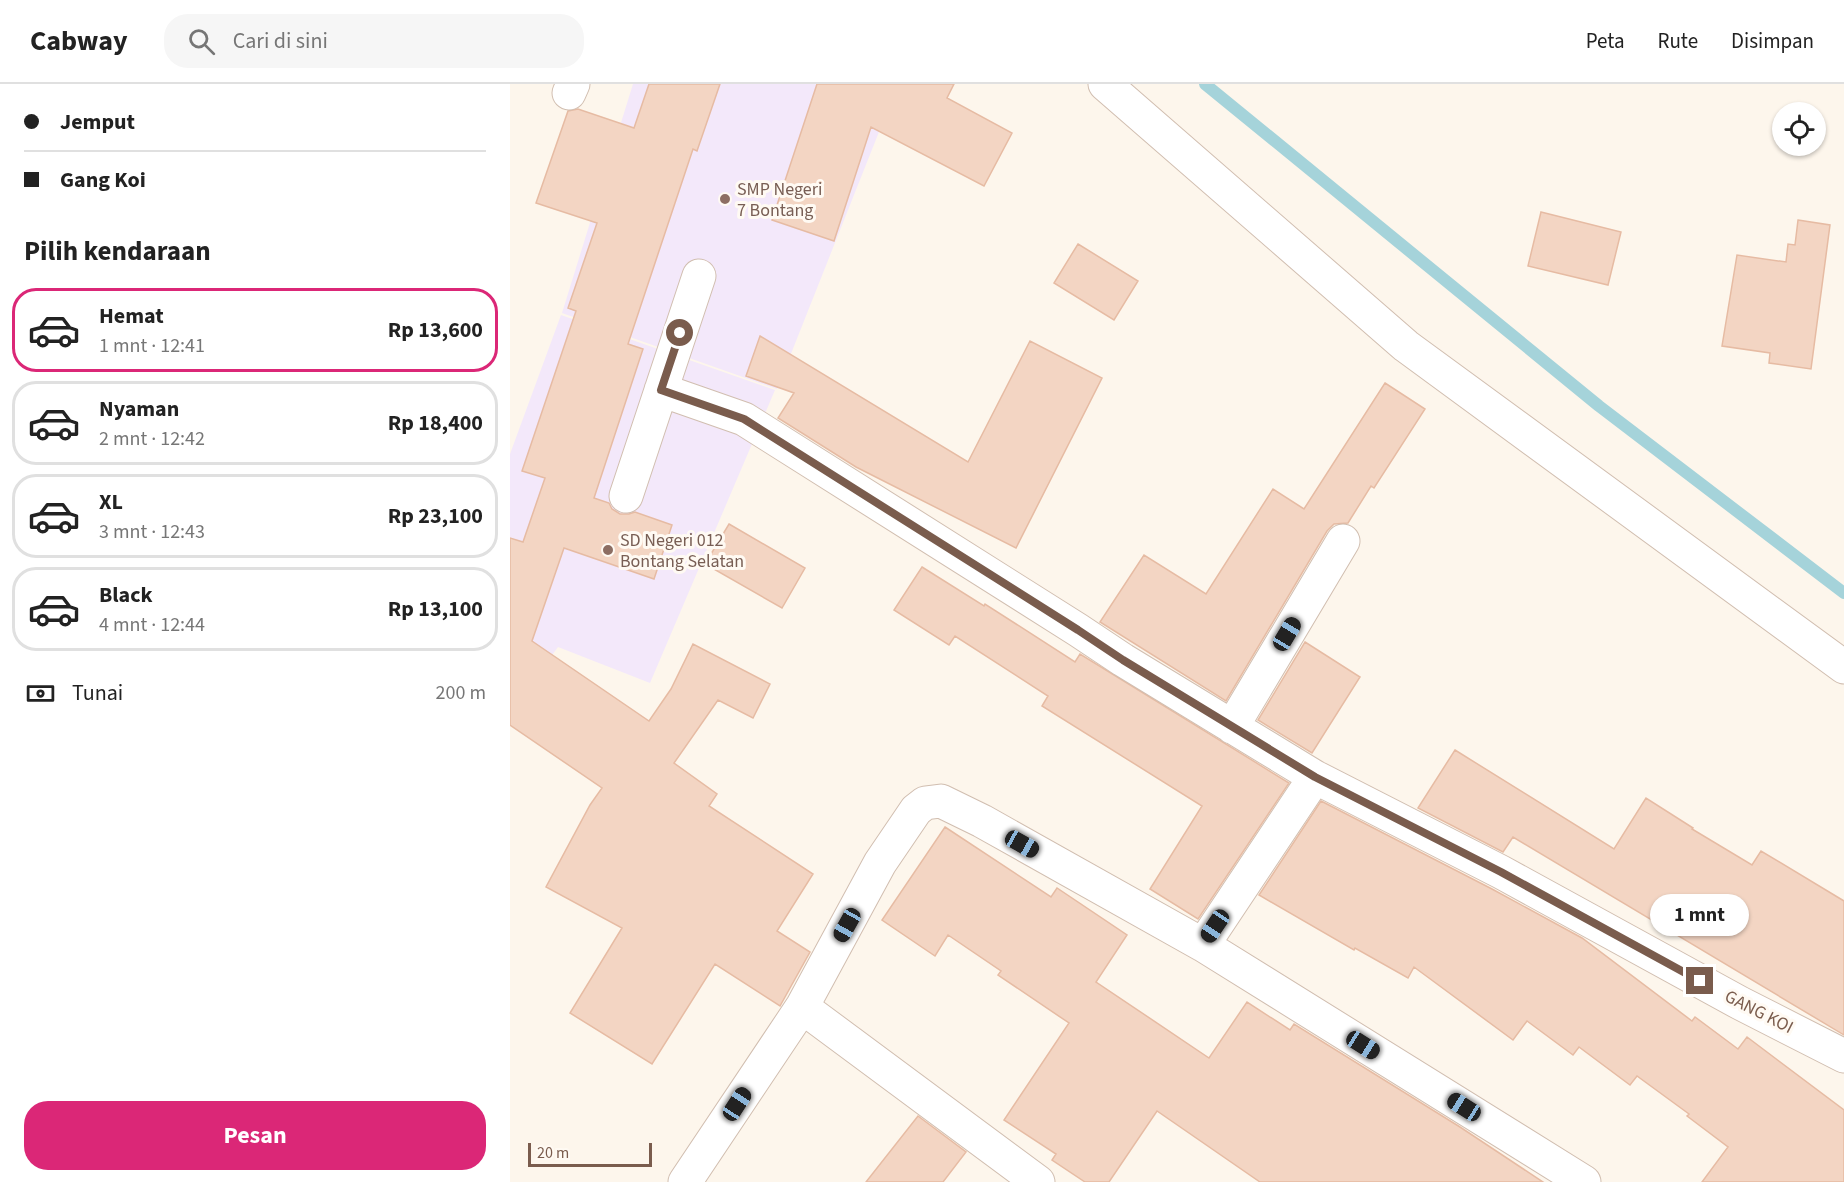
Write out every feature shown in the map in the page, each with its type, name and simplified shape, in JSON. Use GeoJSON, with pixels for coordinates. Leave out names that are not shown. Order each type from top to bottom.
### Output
{"type":"FeatureCollection","features":[{"type":"Feature","properties":{"kind":"street"},"geometry":{"type":"LineString","coordinates":[[1105,84],[1406,346],[1844,667]]}},
{"type":"Feature","properties":{"kind":"street"},"geometry":{"type":"LineString","coordinates":[[626,496],[699,276]]}},
{"type":"Feature","properties":{"kind":"street","name":"GANG KOI"},"geometry":{"type":"LineString","coordinates":[[661,390],[744,419],[1123,660],[1315,777],[1501,872],[1740,1003],[1844,1056]]}},
{"type":"Feature","properties":{"kind":"street"},"geometry":{"type":"LineString","coordinates":[[1232,727],[1343,541]]}},
{"type":"Feature","properties":{"kind":"street"},"geometry":{"type":"LineString","coordinates":[[1203,945],[1315,777]]}},
{"type":"Feature","properties":{"kind":"street"},"geometry":{"type":"LineString","coordinates":[[685,1182],[802,1007],[880,863],[916,810],[925,803],[933,801],[946,802],[976,818],[1203,945],[1584,1182]]}},
{"type":"Feature","properties":{"kind":"street"},"geometry":{"type":"LineString","coordinates":[[802,1007],[1038,1182]]}},
{"type":"Feature","properties":{"kind":"shaded area","name":"SMP Negeri 7 Bontang"},"geometry":{"type":"Polygon","coordinates":[[[633,84],[898,84],[777,389],[562,313],[633,84]]]}},
{"type":"Feature","properties":{"kind":"shaded area","name":"SD Negeri 012 Bontang Selatan"},"geometry":{"type":"Polygon","coordinates":[[[561,315],[775,390],[650,683],[558,647],[510,712],[510,454],[561,315]]]}},
{"type":"Feature","properties":{"kind":"building"},"geometry":{"type":"Polygon","coordinates":[[[649,84],[720,84],[697,151],[693,149],[628,344],[643,349],[594,498],[609,503],[612,509],[620,514],[635,512],[672,525],[654,579],[564,548],[532,641],[649,721],[671,689],[693,644],[770,684],[753,718],[718,700],[674,763],[717,794],[709,806],[813,874],[777,931],[810,952],[780,1006],[715,964],[652,1064],[570,1013],[622,928],[546,887],[590,805],[602,788],[510,725],[510,538],[523,542],[545,478],[522,471],[576,311],[568,308],[597,223],[536,203],[568,111],[578,109],[634,128],[649,84]]]}},
{"type":"Feature","properties":{"kind":"building"},"geometry":{"type":"Polygon","coordinates":[[[817,84],[954,84],[947,98],[1012,133],[984,186],[871,127],[834,241],[772,220],[817,84]]]}},
{"type":"Feature","properties":{"kind":"building"},"geometry":{"type":"Polygon","coordinates":[[[1541,212],[1621,232],[1608,285],[1528,266],[1541,212]]]}},
{"type":"Feature","properties":{"kind":"building"},"geometry":{"type":"Polygon","coordinates":[[[1798,220],[1830,225],[1811,369],[1769,363],[1770,353],[1722,346],[1737,255],[1786,262],[1788,244],[1795,245],[1798,220]]]}},
{"type":"Feature","properties":{"kind":"building"},"geometry":{"type":"Polygon","coordinates":[[[1078,244],[1138,281],[1114,320],[1054,283],[1078,244]]]}},
{"type":"Feature","properties":{"kind":"building"},"geometry":{"type":"Polygon","coordinates":[[[760,336],[968,462],[1030,341],[1102,378],[1016,548],[856,467],[778,418],[794,393],[746,376],[760,336]]]}},
{"type":"Feature","properties":{"kind":"building"},"geometry":{"type":"Polygon","coordinates":[[[1385,383],[1425,409],[1374,488],[1371,486],[1348,523],[1334,524],[1327,531],[1226,701],[1100,622],[1144,555],[1206,594],[1273,489],[1304,509],[1385,383]]]}},
{"type":"Feature","properties":{"kind":"building"},"geometry":{"type":"Polygon","coordinates":[[[729,524],[805,568],[782,608],[705,564],[729,524]]]}},
{"type":"Feature","properties":{"kind":"building"},"geometry":{"type":"Polygon","coordinates":[[[922,567],[1075,662],[1080,654],[1289,783],[1198,919],[1150,889],[1202,806],[1042,706],[1048,696],[955,636],[949,645],[894,610],[922,567]]]}},
{"type":"Feature","properties":{"kind":"building"},"geometry":{"type":"Polygon","coordinates":[[[1305,642],[1360,677],[1312,753],[1258,720],[1305,642]]]}},
{"type":"Feature","properties":{"kind":"building"},"geometry":{"type":"Polygon","coordinates":[[[1455,750],[1614,849],[1646,798],[1752,865],[1761,851],[1844,901],[1844,1035],[1513,837],[1503,852],[1418,808],[1455,750]]]}},
{"type":"Feature","properties":{"kind":"building"},"geometry":{"type":"Polygon","coordinates":[[[1321,801],[1582,938],[1692,1021],[1695,1017],[1738,1049],[1747,1037],[1844,1110],[1844,1182],[1702,1182],[1728,1147],[1687,1116],[1689,1114],[1637,1076],[1630,1085],[1579,1047],[1573,1055],[1527,1021],[1513,1040],[1414,967],[1408,978],[1355,948],[1354,950],[1259,895],[1321,801]]]}},
{"type":"Feature","properties":{"kind":"building"},"geometry":{"type":"Polygon","coordinates":[[[945,827],[1051,897],[1057,888],[1127,935],[1096,982],[1209,1058],[1247,1002],[1290,1030],[1294,1024],[1460,1127],[1543,1182],[1260,1182],[1157,1111],[1109,1182],[1085,1182],[1052,1160],[1056,1154],[1004,1120],[1069,1023],[998,975],[1001,971],[948,935],[935,956],[882,920],[945,827]]]}},
{"type":"Feature","properties":{"kind":"building"},"geometry":{"type":"Polygon","coordinates":[[[918,1116],[966,1152],[943,1182],[866,1182],[918,1116]]]}},
{"type":"Feature","properties":{"kind":"waterway"},"geometry":{"type":"LineString","coordinates":[[1205,84],[1599,406],[1844,593]]}},
{"type":"Feature","properties":{"kind":"place","name":"SMP Negeri 7 Bontang"},"geometry":{"type":"Point","coordinates":[725,199]}},
{"type":"Feature","properties":{"kind":"place","name":"SD Negeri 012 Bontang Selatan"},"geometry":{"type":"Point","coordinates":[608,550]}},
{"type":"Feature","properties":{"kind":"route"},"geometry":{"type":"LineString","coordinates":[[680,333],[661,390],[744,419],[1123,660],[1315,777],[1501,872],[1700,981]]}}]}
